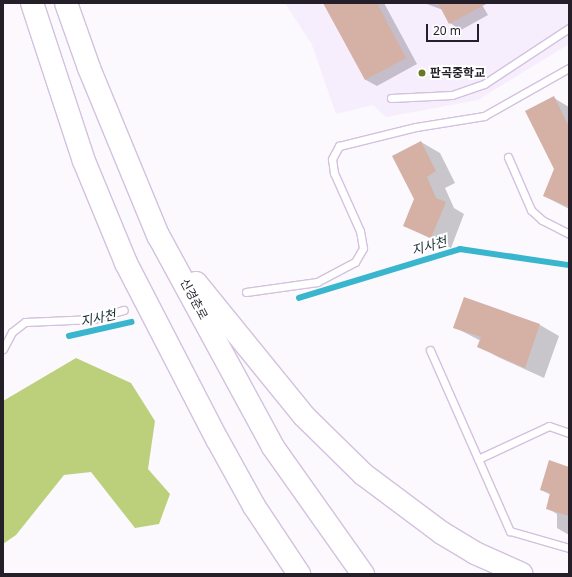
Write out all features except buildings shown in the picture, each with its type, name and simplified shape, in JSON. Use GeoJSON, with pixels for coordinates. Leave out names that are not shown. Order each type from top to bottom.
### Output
{"type":"FeatureCollection","features":[{"type":"Feature","properties":{"kind":"highway"},"geometry":{"type":"LineString","coordinates":[[32,3],[84,160],[126,263],[232,466],[299,574]]}},
{"type":"Feature","properties":{"kind":"highway","name":"신경춘로"},"geometry":{"type":"LineString","coordinates":[[66,3],[89,68],[158,235],[273,447],[363,574]]}},
{"type":"Feature","properties":{"kind":"highway"},"geometry":{"type":"LineString","coordinates":[[158,235],[281,389],[334,447],[390,496],[442,533],[475,553],[522,574]]}},
{"type":"Feature","properties":{"kind":"lane"},"geometry":{"type":"LineString","coordinates":[[391,98],[452,95],[484,84],[569,28]]}},
{"type":"Feature","properties":{"kind":"lane"},"geometry":{"type":"LineString","coordinates":[[246,292],[317,282],[355,262],[363,248],[360,231],[334,173],[332,159],[340,146],[416,126],[484,116],[569,68]]}},
{"type":"Feature","properties":{"kind":"lane"},"geometry":{"type":"LineString","coordinates":[[508,157],[531,210],[542,220],[569,234]]}},
{"type":"Feature","properties":{"kind":"lane"},"geometry":{"type":"LineString","coordinates":[[3,349],[12,332],[24,322],[94,318],[124,310]]}},
{"type":"Feature","properties":{"kind":"lane"},"geometry":{"type":"LineString","coordinates":[[430,350],[510,531],[569,548]]}},
{"type":"Feature","properties":{"kind":"lane"},"geometry":{"type":"LineString","coordinates":[[478,459],[549,426],[569,433]]}},
{"type":"Feature","properties":{"kind":"shaded area","name":"판곡중학교"},"geometry":{"type":"Polygon","coordinates":[[[285,3],[569,3],[569,44],[478,100],[386,117],[373,105],[336,114],[312,45],[285,3]]]}},
{"type":"Feature","properties":{"kind":"green space"},"geometry":{"type":"Polygon","coordinates":[[[76,358],[131,383],[155,421],[148,469],[170,494],[159,524],[135,528],[91,472],[64,475],[16,535],[3,544],[3,401],[76,358]]]}},
{"type":"Feature","properties":{"kind":"waterway","name":"지사천"},"geometry":{"type":"LineString","coordinates":[[299,298],[460,249],[569,265]]}},
{"type":"Feature","properties":{"kind":"waterway","name":"지사천"},"geometry":{"type":"LineString","coordinates":[[69,336],[131,322]]}},
{"type":"Feature","properties":{"kind":"place","name":"판곡중학교"},"geometry":{"type":"Point","coordinates":[422,73]}}]}
